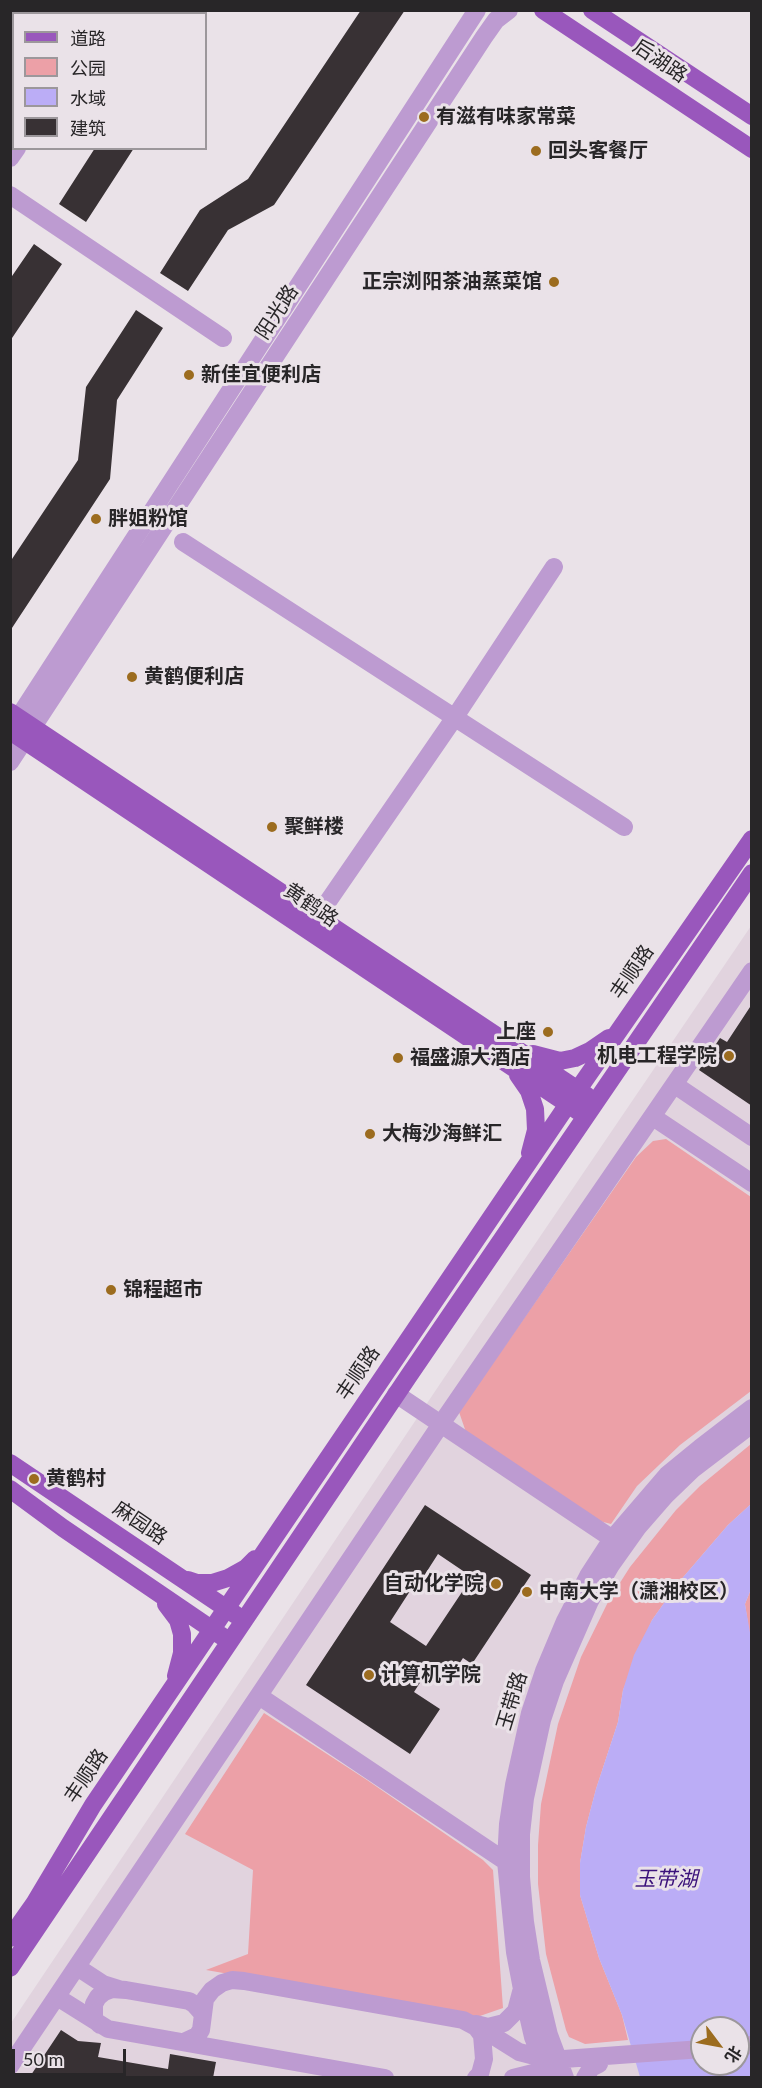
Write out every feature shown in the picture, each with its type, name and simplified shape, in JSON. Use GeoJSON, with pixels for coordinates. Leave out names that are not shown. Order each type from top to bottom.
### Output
{"type":"FeatureCollection","features":[{"type":"Feature","properties":{"kind":"main road","name":"后湖路"},"geometry":{"type":"LineString","coordinates":[[543,10],[752,149]]}},
{"type":"Feature","properties":{"kind":"main road"},"geometry":{"type":"LineString","coordinates":[[592,10],[752,116]]}},
{"type":"Feature","properties":{"kind":"main road","name":"黄鹤路"},"geometry":{"type":"LineString","coordinates":[[18,726],[591,1109]]}},
{"type":"Feature","properties":{"kind":"main road","name":"丰顺路"},"geometry":{"type":"LineString","coordinates":[[10,1938],[34,1904],[93,1805],[573,1097],[752,839]]}},
{"type":"Feature","properties":{"kind":"main road"},"geometry":{"type":"LineString","coordinates":[[10,1968],[396,1394],[752,873]]}},
{"type":"Feature","properties":{"kind":"main road"},"geometry":{"type":"LineString","coordinates":[[499,1048],[560,1060],[575,1058],[603,1044],[629,1017]]}},
{"type":"Feature","properties":{"kind":"main road"},"geometry":{"type":"LineString","coordinates":[[499,1048],[529,1091],[535,1109],[536,1130],[533,1147],[521,1174]]}},
{"type":"Feature","properties":{"kind":"main road","name":"麻园路"},"geometry":{"type":"LineString","coordinates":[[10,1463],[244,1621]]}},
{"type":"Feature","properties":{"kind":"main road"},"geometry":{"type":"LineString","coordinates":[[10,1489],[230,1642]]}},
{"type":"Feature","properties":{"kind":"main road"},"geometry":{"type":"LineString","coordinates":[[177,1575],[197,1583],[212,1583],[228,1578],[246,1568],[276,1535]]}},
{"type":"Feature","properties":{"kind":"main road"},"geometry":{"type":"LineString","coordinates":[[148,1586],[169,1607],[182,1634],[179,1667],[169,1694]]}},
{"type":"Feature","properties":{"kind":"street"},"geometry":{"type":"LineString","coordinates":[[484,37],[501,10]]}},
{"type":"Feature","properties":{"kind":"street","name":"阳光路"},"geometry":{"type":"LineString","coordinates":[[18,726],[484,37],[496,20],[508,10]]}},
{"type":"Feature","properties":{"kind":"street","name":"阳光路"},"geometry":{"type":"LineString","coordinates":[[10,762],[18,726],[472,16]]}},
{"type":"Feature","properties":{"kind":"street"},"geometry":{"type":"LineString","coordinates":[[10,195],[223,338]]}},
{"type":"Feature","properties":{"kind":"street"},"geometry":{"type":"LineString","coordinates":[[183,542],[624,827]]}},
{"type":"Feature","properties":{"kind":"street"},"geometry":{"type":"LineString","coordinates":[[313,923],[554,567]]}},
{"type":"Feature","properties":{"kind":"street"},"geometry":{"type":"LineString","coordinates":[[10,2066],[441,1424],[752,971]]}},
{"type":"Feature","properties":{"kind":"street"},"geometry":{"type":"LineString","coordinates":[[675,1085],[752,1137]]}},
{"type":"Feature","properties":{"kind":"street"},"geometry":{"type":"LineString","coordinates":[[653,1117],[752,1183]]}},
{"type":"Feature","properties":{"kind":"street"},"geometry":{"type":"LineString","coordinates":[[396,1394],[618,1543],[638,1527],[693,1469],[752,1424]]}},
{"type":"Feature","properties":{"kind":"street","name":"玉带路"},"geometry":{"type":"LineString","coordinates":[[554,2068],[533,2037],[515,1952],[514,1866],[508,1824],[530,1713],[544,1671],[565,1621],[588,1576],[618,1543],[667,1475],[752,1408]]}},
{"type":"Feature","properties":{"kind":"street"},"geometry":{"type":"LineString","coordinates":[[259,1696],[514,1866],[554,2068]]}},
{"type":"Feature","properties":{"kind":"street"},"geometry":{"type":"LineString","coordinates":[[77,1967],[103,1984],[198,2012]]}},
{"type":"Feature","properties":{"kind":"street"},"geometry":{"type":"LineString","coordinates":[[184,2042],[197,2036],[201,2031],[198,2012],[205,1999],[212,1990],[232,1980],[463,2020],[488,2027],[504,2023],[516,2011],[522,1989]]}},
{"type":"Feature","properties":{"kind":"street"},"geometry":{"type":"LineString","coordinates":[[101,2026],[94,2019],[94,2004],[104,1992],[119,1989]]}},
{"type":"Feature","properties":{"kind":"street"},"geometry":{"type":"LineString","coordinates":[[57,1997],[101,2026],[116,2031],[223,2049],[352,2075],[385,2078]]}},
{"type":"Feature","properties":{"kind":"street"},"geometry":{"type":"LineString","coordinates":[[198,2012],[207,2037],[223,2049]]}},
{"type":"Feature","properties":{"kind":"street"},"geometry":{"type":"LineString","coordinates":[[463,2020],[481,2027],[519,2052],[554,2068]]}},
{"type":"Feature","properties":{"kind":"street"},"geometry":{"type":"LineString","coordinates":[[463,2020],[476,2027],[482,2035],[484,2059],[480,2074],[476,2078]]}},
{"type":"Feature","properties":{"kind":"street"},"geometry":{"type":"LineString","coordinates":[[549,2035],[562,2052],[602,2060],[690,2056]]}},
{"type":"Feature","properties":{"kind":"street"},"geometry":{"type":"LineString","coordinates":[[513,2078],[602,2060],[690,2050]]}},
{"type":"Feature","properties":{"kind":"street"},"geometry":{"type":"LineString","coordinates":[[585,2078],[591,2068],[602,2060]]}},
{"type":"Feature","properties":{"kind":"shaded area","name":"中南大学（潇湘校区）"},"geometry":{"type":"Polygon","coordinates":[[[751,926],[751,2077],[11,2078],[11,2023],[751,926]]]}},
{"type":"Feature","properties":{"kind":"green space"},"geometry":{"type":"Polygon","coordinates":[[[666,1139],[751,1197],[751,1391],[680,1445],[637,1486],[611,1524],[592,1519],[467,1435],[459,1412],[636,1157],[653,1141],[666,1139]]]}},
{"type":"Feature","properties":{"kind":"green space"},"geometry":{"type":"Polygon","coordinates":[[[751,1444],[751,1504],[728,1525],[679,1582],[652,1620],[623,1690],[618,1722],[586,1827],[580,1863],[580,1895],[599,1958],[622,2015],[628,2040],[585,2044],[569,2037],[566,2030],[546,1954],[538,1884],[541,1804],[558,1724],[581,1657],[609,1600],[630,1567],[676,1510],[700,1486],[751,1444]]]}},
{"type":"Feature","properties":{"kind":"green space"},"geometry":{"type":"Polygon","coordinates":[[[751,1589],[751,1644],[745,1604],[751,1589]]]}},
{"type":"Feature","properties":{"kind":"green space"},"geometry":{"type":"Polygon","coordinates":[[[264,1713],[367,1780],[483,1860],[493,1870],[503,2008],[477,2017],[206,1970],[248,1954],[253,1870],[185,1834],[264,1713]]]}},
{"type":"Feature","properties":{"kind":"water","name":"玉带湖"},"geometry":{"type":"Polygon","coordinates":[[[751,1504],[751,1589],[745,1604],[752,1644],[751,2077],[640,2077],[622,2015],[599,1958],[580,1895],[580,1863],[586,1827],[618,1722],[623,1690],[634,1655],[652,1620],[679,1582],[728,1525],[751,1504]]]}},
{"type":"Feature","properties":{"kind":"building"},"geometry":{"type":"Polygon","coordinates":[[[361,10],[405,10],[274,205],[228,230],[188,291],[160,273],[200,210],[248,179],[361,10]]]}},
{"type":"Feature","properties":{"kind":"building"},"geometry":{"type":"Polygon","coordinates":[[[94,150],[133,150],[86,222],[59,204],[94,150]]]}},
{"type":"Feature","properties":{"kind":"building"},"geometry":{"type":"Polygon","coordinates":[[[34,244],[62,264],[10,341],[10,279],[34,244]]]}},
{"type":"Feature","properties":{"kind":"building"},"geometry":{"type":"Polygon","coordinates":[[[136,310],[163,328],[117,400],[110,479],[10,631],[10,562],[78,460],[86,387],[136,310]]]}},
{"type":"Feature","properties":{"kind":"building","name":"机电工程学院"},"geometry":{"type":"Polygon","coordinates":[[[752,1004],[752,1106],[699,1070],[720,1038],[727,1042],[752,1004]]]}},
{"type":"Feature","properties":{"kind":"building"},"geometry":{"type":"Polygon","coordinates":[[[425,1505],[531,1575],[472,1664],[463,1658],[451,1676],[432,1664],[414,1692],[440,1709],[410,1754],[306,1685],[425,1505]],[[438,1554],[413,1593],[410,1591],[390,1622],[426,1646],[472,1577],[438,1554]]]}},
{"type":"Feature","properties":{"kind":"building"},"geometry":{"type":"Polygon","coordinates":[[[61,2030],[78,2041],[101,2043],[98,2057],[168,2069],[170,2054],[216,2062],[213,2078],[29,2078],[61,2030]]]}},
{"type":"Feature","properties":{"kind":"place","name":"有滋有味家常菜"},"geometry":{"type":"Point","coordinates":[424,117]}},
{"type":"Feature","properties":{"kind":"place","name":"回头客餐厅"},"geometry":{"type":"Point","coordinates":[536,151]}},
{"type":"Feature","properties":{"kind":"place","name":"正宗浏阳茶油蒸菜馆"},"geometry":{"type":"Point","coordinates":[554,282]}},
{"type":"Feature","properties":{"kind":"place","name":"新佳宜便利店"},"geometry":{"type":"Point","coordinates":[189,375]}},
{"type":"Feature","properties":{"kind":"place","name":"胖姐粉馆"},"geometry":{"type":"Point","coordinates":[96,519]}},
{"type":"Feature","properties":{"kind":"place","name":"黄鹤便利店"},"geometry":{"type":"Point","coordinates":[132,677]}},
{"type":"Feature","properties":{"kind":"place","name":"聚鲜楼"},"geometry":{"type":"Point","coordinates":[272,827]}},
{"type":"Feature","properties":{"kind":"place","name":"上座"},"geometry":{"type":"Point","coordinates":[548,1032]}},
{"type":"Feature","properties":{"kind":"place","name":"机电工程学院"},"geometry":{"type":"Point","coordinates":[729,1056]}},
{"type":"Feature","properties":{"kind":"place","name":"福盛源大酒店"},"geometry":{"type":"Point","coordinates":[398,1058]}},
{"type":"Feature","properties":{"kind":"place","name":"大梅沙海鲜汇"},"geometry":{"type":"Point","coordinates":[370,1134]}},
{"type":"Feature","properties":{"kind":"place","name":"锦程超市"},"geometry":{"type":"Point","coordinates":[111,1290]}},
{"type":"Feature","properties":{"kind":"place","name":"黄鹤村"},"geometry":{"type":"Point","coordinates":[34,1479]}},
{"type":"Feature","properties":{"kind":"place","name":"自动化学院"},"geometry":{"type":"Point","coordinates":[496,1584]}},
{"type":"Feature","properties":{"kind":"place","name":"中南大学（潇湘校区）"},"geometry":{"type":"Point","coordinates":[527,1592]}},
{"type":"Feature","properties":{"kind":"place","name":"计算机学院"},"geometry":{"type":"Point","coordinates":[369,1675]}}]}
